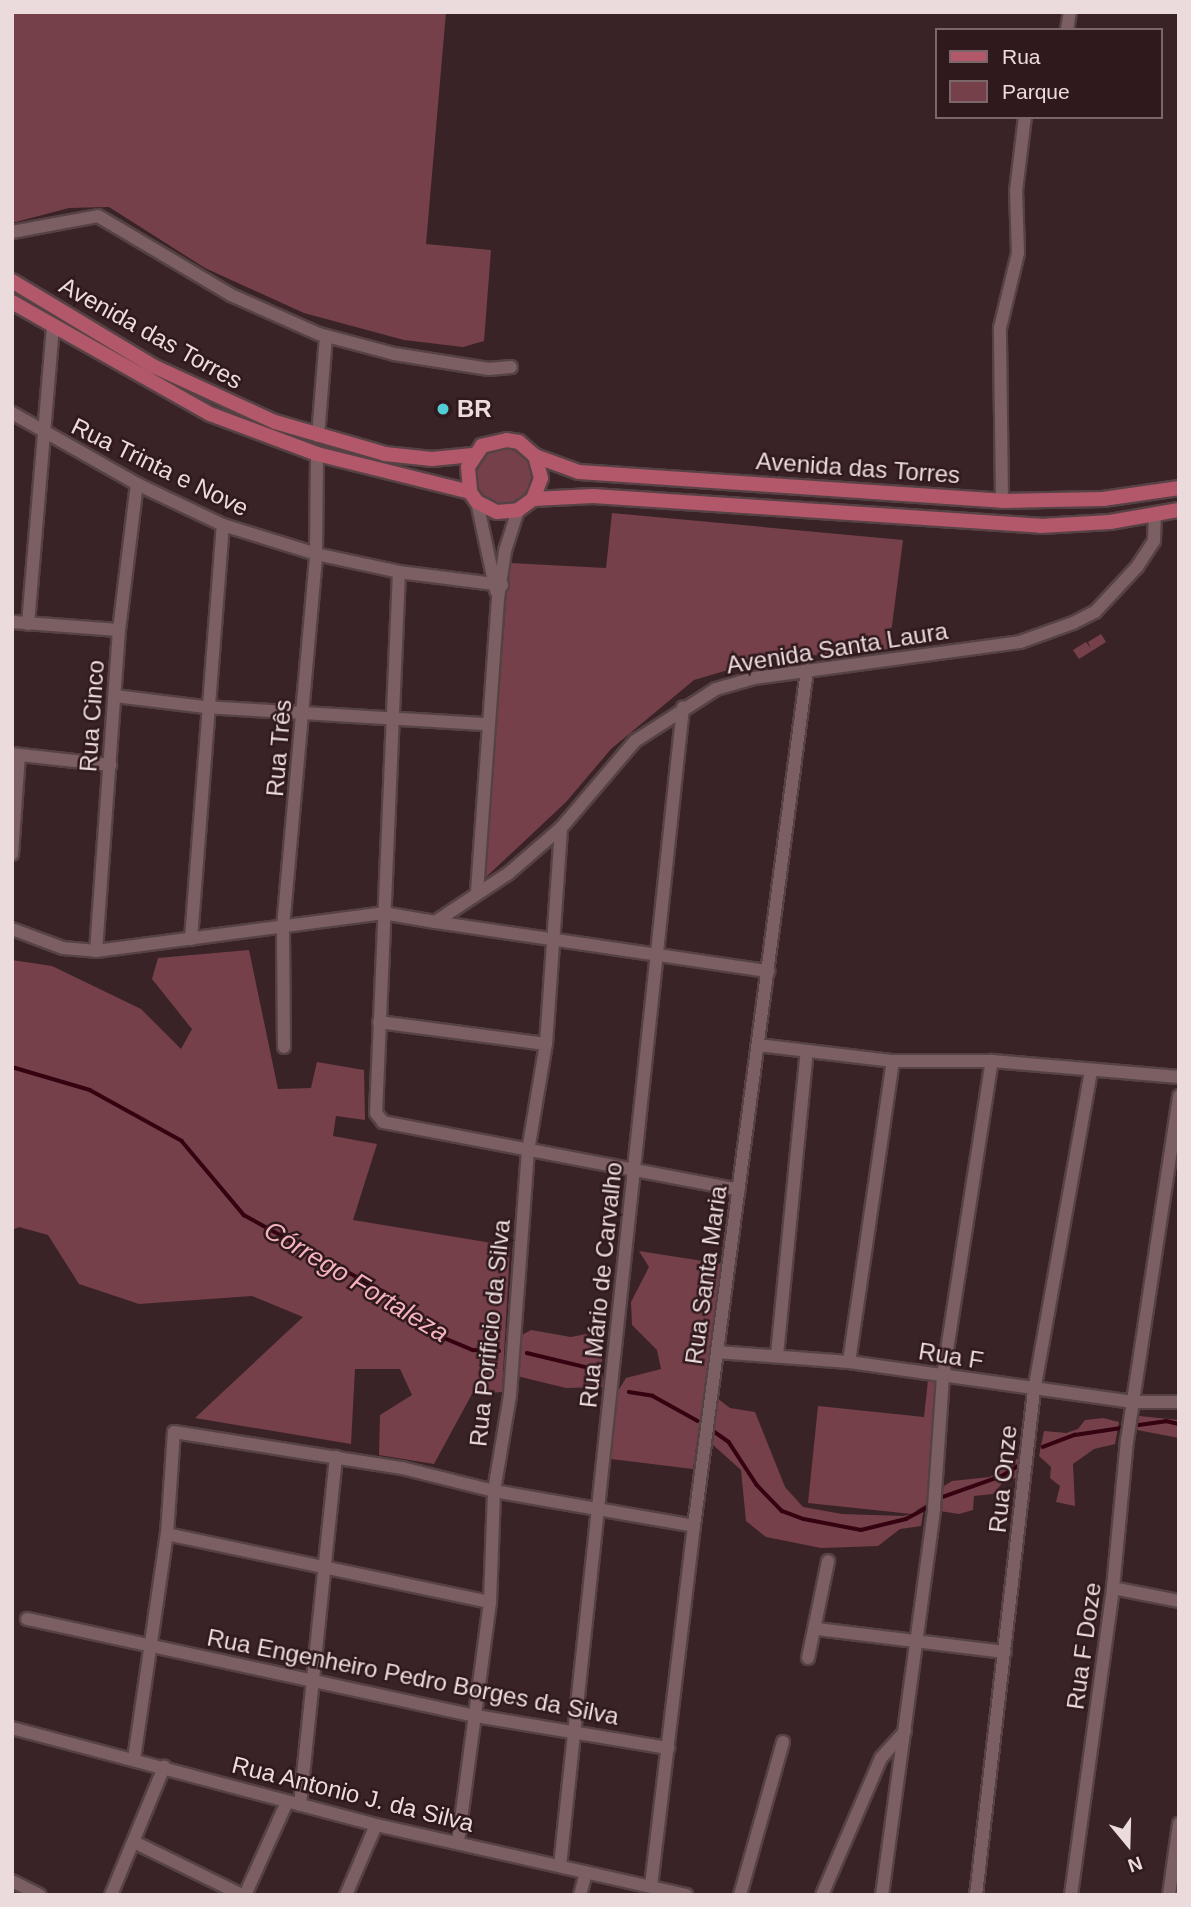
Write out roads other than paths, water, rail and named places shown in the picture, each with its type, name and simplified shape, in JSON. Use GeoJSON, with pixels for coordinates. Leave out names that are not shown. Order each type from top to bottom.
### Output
{"type":"FeatureCollection","features":[{"type":"Feature","properties":{"kind":"main road","name":"Avenida das Torres"},"geometry":{"type":"LineString","coordinates":[[12,281],[207,393],[318,436],[416,458],[473,456],[494,441],[507,440],[519,442],[535,456],[579,472],[1002,501],[1103,499],[1179,488]]}},
{"type":"Feature","properties":{"kind":"main road","name":"Avenida das Torres"},"geometry":{"type":"LineString","coordinates":[[12,302],[53,328],[210,414],[317,454],[474,497],[497,513],[519,510]]}},
{"type":"Feature","properties":{"kind":"main road"},"geometry":{"type":"LineString","coordinates":[[473,456],[468,467],[474,497]]}},
{"type":"Feature","properties":{"kind":"main road"},"geometry":{"type":"LineString","coordinates":[[519,510],[533,499],[541,478],[535,456]]}},
{"type":"Feature","properties":{"kind":"main road","name":"Avenida das Torres"},"geometry":{"type":"LineString","coordinates":[[533,499],[593,496],[1009,525],[1073,525],[1155,516],[1179,510]]}},
{"type":"Feature","properties":{"kind":"street"},"geometry":{"type":"LineString","coordinates":[[1002,501],[1000,328],[1018,253],[1016,191],[1025,119]]}},
{"type":"Feature","properties":{"kind":"street"},"geometry":{"type":"LineString","coordinates":[[12,232],[73,217],[98,216],[231,295],[326,336],[394,354],[489,369],[511,367]]}},
{"type":"Feature","properties":{"kind":"street"},"geometry":{"type":"LineString","coordinates":[[28,624],[42,432],[53,328]]}},
{"type":"Feature","properties":{"kind":"street"},"geometry":{"type":"LineString","coordinates":[[318,436],[326,336]]}},
{"type":"Feature","properties":{"kind":"street","name":"Rua Trinta e Nove"},"geometry":{"type":"LineString","coordinates":[[12,413],[136,484],[223,525],[316,554],[399,572],[498,584]]}},
{"type":"Feature","properties":{"kind":"street","name":"Rua Três"},"geometry":{"type":"LineString","coordinates":[[284,1047],[283,927],[316,554],[317,454]]}},
{"type":"Feature","properties":{"kind":"street","name":"Rua Cinco"},"geometry":{"type":"LineString","coordinates":[[96,951],[120,630],[136,484]]}},
{"type":"Feature","properties":{"kind":"street"},"geometry":{"type":"LineString","coordinates":[[474,497],[498,584]]}},
{"type":"Feature","properties":{"kind":"street"},"geometry":{"type":"LineString","coordinates":[[477,892],[486,724],[498,584],[505,551],[519,510]]}},
{"type":"Feature","properties":{"kind":"street","name":"Avenida Santa Laura"},"geometry":{"type":"LineString","coordinates":[[435,922],[509,873],[561,828],[635,741],[716,689],[807,670],[1020,642],[1073,623],[1095,612],[1137,567],[1154,541],[1155,516]]}},
{"type":"Feature","properties":{"kind":"street"},"geometry":{"type":"LineString","coordinates":[[191,939],[205,708],[223,525]]}},
{"type":"Feature","properties":{"kind":"street"},"geometry":{"type":"LineString","coordinates":[[399,572],[376,1113],[383,1122],[739,1190]]}},
{"type":"Feature","properties":{"kind":"street"},"geometry":{"type":"LineString","coordinates":[[12,622],[120,630]]}},
{"type":"Feature","properties":{"kind":"street","name":"Rua Santa Maria"},"geometry":{"type":"LineString","coordinates":[[652,1886],[694,1526],[807,670]]}},
{"type":"Feature","properties":{"kind":"street"},"geometry":{"type":"LineString","coordinates":[[115,696],[205,708],[486,724]]}},
{"type":"Feature","properties":{"kind":"street","name":"Rua Mário de Carvalho"},"geometry":{"type":"LineString","coordinates":[[560,1866],[683,708]]}},
{"type":"Feature","properties":{"kind":"street"},"geometry":{"type":"LineString","coordinates":[[12,854],[15,755],[110,765]]}},
{"type":"Feature","properties":{"kind":"street","name":"Rua Porificio da Silva"},"geometry":{"type":"LineString","coordinates":[[458,1842],[490,1602],[494,1491],[510,1395],[528,1151],[546,1044],[556,941],[561,828]]}},
{"type":"Feature","properties":{"kind":"street"},"geometry":{"type":"LineString","coordinates":[[12,929],[63,947],[96,951],[383,913],[768,971]]}},
{"type":"Feature","properties":{"kind":"street"},"geometry":{"type":"LineString","coordinates":[[379,1022],[546,1044]]}},
{"type":"Feature","properties":{"kind":"street"},"geometry":{"type":"LineString","coordinates":[[758,1045],[893,1061],[992,1061],[1179,1077]]}},
{"type":"Feature","properties":{"kind":"street"},"geometry":{"type":"LineString","coordinates":[[777,1355],[807,1051]]}},
{"type":"Feature","properties":{"kind":"street"},"geometry":{"type":"LineString","coordinates":[[849,1362],[893,1061]]}},
{"type":"Feature","properties":{"kind":"street"},"geometry":{"type":"LineString","coordinates":[[882,1895],[934,1508],[943,1376],[992,1061]]}},
{"type":"Feature","properties":{"kind":"street","name":"Rua Onze"},"geometry":{"type":"LineString","coordinates":[[976,1895],[1034,1391],[1091,1070]]}},
{"type":"Feature","properties":{"kind":"street","name":"Rua F Doze"},"geometry":{"type":"LineString","coordinates":[[1071,1895],[1113,1588],[1133,1402],[1179,1096]]}},
{"type":"Feature","properties":{"kind":"street","name":"Rua F"},"geometry":{"type":"LineString","coordinates":[[717,1352],[849,1362],[1034,1391],[1133,1402],[1179,1402]]}},
{"type":"Feature","properties":{"kind":"street"},"geometry":{"type":"LineString","coordinates":[[134,1759],[167,1534],[174,1432],[402,1468],[494,1491],[694,1526]]}},
{"type":"Feature","properties":{"kind":"street"},"geometry":{"type":"LineString","coordinates":[[134,1842],[244,1895],[293,1804],[312,1677],[336,1457]]}},
{"type":"Feature","properties":{"kind":"street"},"geometry":{"type":"LineString","coordinates":[[167,1534],[325,1564],[490,1602]]}},
{"type":"Feature","properties":{"kind":"street"},"geometry":{"type":"LineString","coordinates":[[808,1658],[817,1629],[828,1561]]}},
{"type":"Feature","properties":{"kind":"street"},"geometry":{"type":"LineString","coordinates":[[1113,1588],[1179,1601]]}},
{"type":"Feature","properties":{"kind":"street","name":"Rua Engenheiro Pedro Borges da Silva"},"geometry":{"type":"LineString","coordinates":[[27,1619],[312,1677],[476,1716],[668,1748]]}},
{"type":"Feature","properties":{"kind":"street"},"geometry":{"type":"LineString","coordinates":[[817,1629],[1005,1652]]}},
{"type":"Feature","properties":{"kind":"street","name":"Rua Antonio J. da Silva"},"geometry":{"type":"LineString","coordinates":[[12,1728],[376,1825],[686,1895]]}},
{"type":"Feature","properties":{"kind":"street"},"geometry":{"type":"LineString","coordinates":[[822,1895],[881,1758],[906,1731]]}},
{"type":"Feature","properties":{"kind":"street"},"geometry":{"type":"LineString","coordinates":[[740,1895],[783,1742]]}},
{"type":"Feature","properties":{"kind":"street"},"geometry":{"type":"LineString","coordinates":[[111,1895],[164,1767]]}},
{"type":"Feature","properties":{"kind":"street"},"geometry":{"type":"LineString","coordinates":[[1169,1895],[1177,1856],[1179,1824]]}},
{"type":"Feature","properties":{"kind":"street"},"geometry":{"type":"LineString","coordinates":[[346,1895],[376,1825]]}},
{"type":"Feature","properties":{"kind":"street"},"geometry":{"type":"LineString","coordinates":[[580,1895],[586,1873]]}},
{"type":"Feature","properties":{"kind":"street"},"geometry":{"type":"LineString","coordinates":[[13,1884],[40,1895]]}},
{"type":"Feature","properties":{"kind":"waterway","name":"Córrego Fortaleza"},"geometry":{"type":"LineString","coordinates":[[12,1067],[90,1090],[182,1141],[244,1215],[382,1291],[430,1332],[473,1350],[499,1351]]}},
{"type":"Feature","properties":{"kind":"waterway","name":"Córrego Fortaleza"},"geometry":{"type":"LineString","coordinates":[[527,1353],[602,1371]]}},
{"type":"Feature","properties":{"kind":"waterway","name":"Córrego Fortaleza"},"geometry":{"type":"LineString","coordinates":[[629,1392],[653,1396],[698,1421]]}},
{"type":"Feature","properties":{"kind":"waterway","name":"Córrego Fortaleza"},"geometry":{"type":"LineString","coordinates":[[1139,1425],[1166,1421],[1179,1424]]}},
{"type":"Feature","properties":{"kind":"waterway","name":"Córrego Fortaleza"},"geometry":{"type":"LineString","coordinates":[[709,1428],[729,1442],[757,1485],[782,1511],[804,1519],[861,1530],[906,1519],[929,1507]]}},
{"type":"Feature","properties":{"kind":"waterway","name":"Córrego Fortaleza"},"geometry":{"type":"LineString","coordinates":[[1043,1447],[1075,1435],[1122,1428]]}},
{"type":"Feature","properties":{"kind":"waterway","name":"Córrego Fortaleza"},"geometry":{"type":"LineString","coordinates":[[943,1497],[1002,1476],[1021,1464]]}},
{"type":"Feature","properties":{"kind":"place","name":"BR"},"geometry":{"type":"Point","coordinates":[443,409]}}]}
